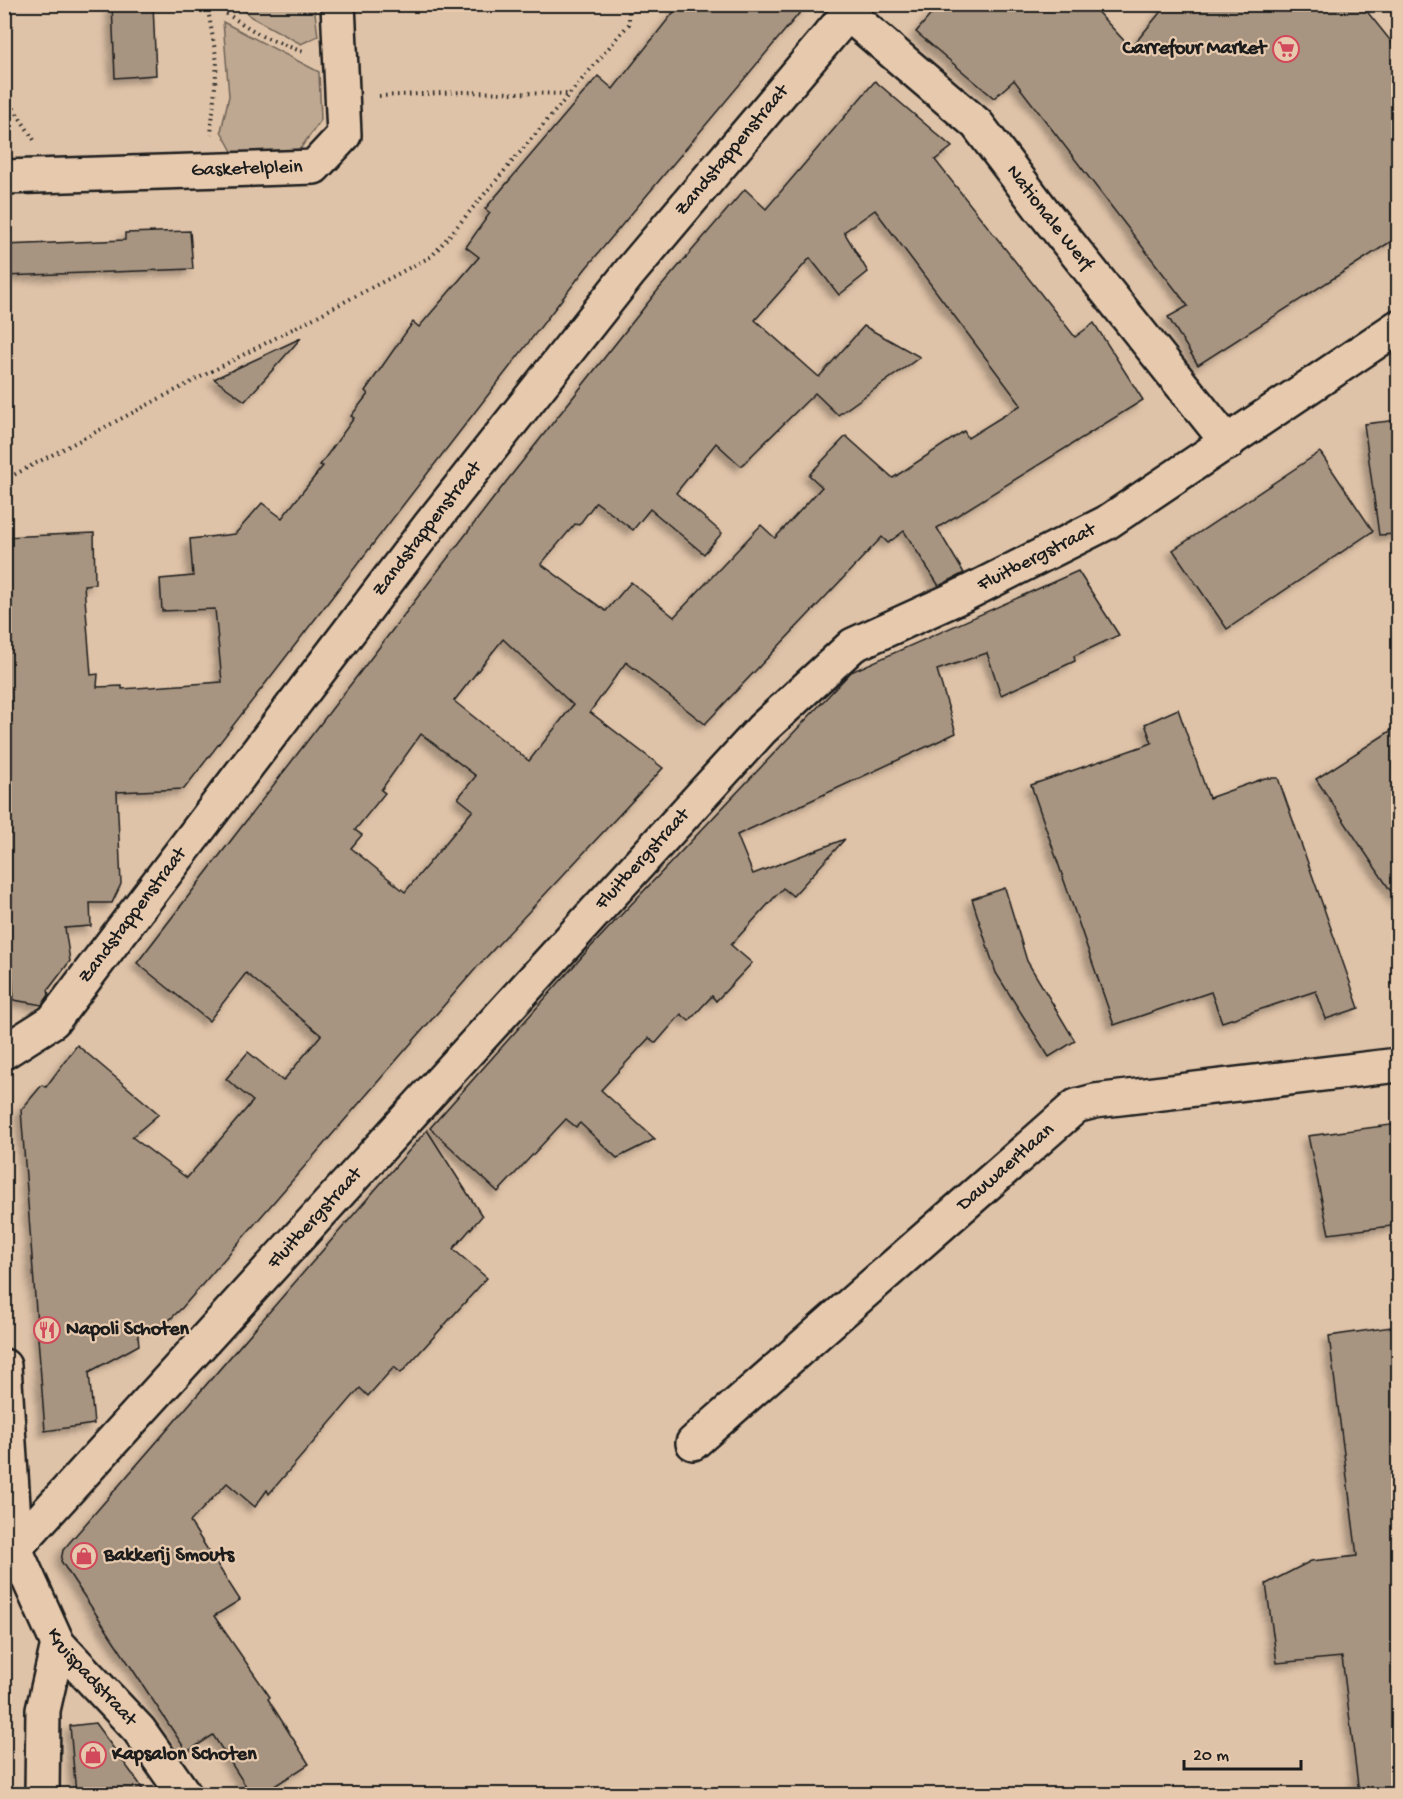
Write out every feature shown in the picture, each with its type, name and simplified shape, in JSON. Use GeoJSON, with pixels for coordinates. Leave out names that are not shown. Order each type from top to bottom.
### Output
{"type":"FeatureCollection","features":[{"type":"Feature","properties":{"kind":"street","name":"Gasketelplein"},"geometry":{"type":"LineString","coordinates":[[4,177],[314,167],[344,135],[338,4]]}},
{"type":"Feature","properties":{"kind":"street","name":"Nationale Werf"},"geometry":{"type":"LineString","coordinates":[[852,9],[977,124],[1228,443]]}},
{"type":"Feature","properties":{"kind":"street","name":"Zandstappenstraat"},"geometry":{"type":"LineString","coordinates":[[4,1052],[53,1021],[430,525],[592,319],[852,9]]}},
{"type":"Feature","properties":{"kind":"street","name":"Fluitbergstraat"},"geometry":{"type":"LineString","coordinates":[[10,1556],[762,729],[853,645],[961,596],[1106,523],[1398,327]]}},
{"type":"Feature","properties":{"kind":"street","name":"Dauwaertlaan"},"geometry":{"type":"LineString","coordinates":[[693,1443],[1076,1106],[1398,1065]]}},
{"type":"Feature","properties":{"kind":"street"},"geometry":{"type":"LineString","coordinates":[[4,1366],[10,1556]]}},
{"type":"Feature","properties":{"kind":"street","name":"Kruispadstraat"},"geometry":{"type":"LineString","coordinates":[[10,1556],[58,1644],[139,1730],[183,1794]]}},
{"type":"Feature","properties":{"kind":"street"},"geometry":{"type":"LineString","coordinates":[[42,1794],[44,1710],[58,1644]]}},
{"type":"Feature","properties":{"kind":"path"},"geometry":{"type":"LineString","coordinates":[[209,4],[262,36],[340,66]]}},
{"type":"Feature","properties":{"kind":"path"},"geometry":{"type":"LineString","coordinates":[[197,169],[210,149],[217,62],[209,4]]}},
{"type":"Feature","properties":{"kind":"path"},"geometry":{"type":"LineString","coordinates":[[4,480],[432,256],[629,24],[629,4]]}},
{"type":"Feature","properties":{"kind":"path"},"geometry":{"type":"LineString","coordinates":[[342,98],[463,92],[570,94]]}},
{"type":"Feature","properties":{"kind":"path"},"geometry":{"type":"LineString","coordinates":[[4,93],[57,176]]}},
{"type":"Feature","properties":{"kind":"shaded area"},"geometry":{"type":"Polygon","coordinates":[[[239,5],[314,5],[318,36],[301,44],[251,17],[239,5]]]}},
{"type":"Feature","properties":{"kind":"shaded area"},"geometry":{"type":"Polygon","coordinates":[[[223,22],[319,72],[321,120],[300,149],[234,155],[221,131],[229,96],[223,22]]]}},
{"type":"Feature","properties":{"kind":"building"},"geometry":{"type":"Polygon","coordinates":[[[112,4],[153,4],[156,75],[115,78],[112,4]]]}},
{"type":"Feature","properties":{"kind":"building"},"geometry":{"type":"Polygon","coordinates":[[[680,4],[807,4],[586,268],[184,789],[117,792],[121,884],[112,903],[90,903],[91,926],[65,928],[70,961],[48,990],[49,995],[42,1005],[14,1000],[4,865],[4,537],[94,533],[95,584],[84,585],[91,675],[98,674],[97,687],[122,686],[122,689],[222,682],[215,609],[162,611],[160,579],[193,576],[190,539],[235,534],[262,503],[282,518],[323,466],[320,465],[354,418],[351,416],[368,394],[365,391],[413,322],[419,327],[479,257],[466,247],[490,213],[485,209],[598,76],[613,89],[680,4]]]}},
{"type":"Feature","properties":{"kind":"building"},"geometry":{"type":"Polygon","coordinates":[[[940,4],[1090,4],[1131,48],[1167,4],[1361,4],[1398,50],[1398,237],[1198,365],[1168,317],[1188,306],[1014,80],[994,98],[916,32],[940,4]]]}},
{"type":"Feature","properties":{"kind":"building"},"geometry":{"type":"Polygon","coordinates":[[[875,81],[952,147],[935,160],[1075,337],[1094,323],[1143,400],[937,528],[964,573],[939,586],[904,531],[888,543],[882,537],[705,724],[626,662],[590,712],[663,768],[478,966],[182,1308],[165,1324],[137,1327],[139,1345],[89,1372],[94,1424],[45,1431],[21,1110],[42,1085],[46,1087],[77,1045],[159,1114],[132,1137],[187,1178],[253,1101],[226,1079],[248,1052],[283,1081],[321,1035],[246,973],[209,1021],[137,963],[506,482],[658,290],[745,189],[766,209],[875,81]],[[875,210],[844,232],[868,272],[839,295],[810,258],[755,320],[819,377],[864,326],[920,357],[838,415],[815,393],[741,466],[716,443],[676,493],[722,533],[704,554],[650,509],[633,530],[596,502],[579,525],[575,524],[541,564],[606,611],[631,582],[674,617],[761,525],[775,538],[822,487],[809,475],[846,436],[893,478],[964,431],[968,438],[1021,405],[875,210]],[[503,639],[454,701],[529,761],[573,705],[503,639]],[[421,734],[381,790],[385,793],[355,830],[362,835],[351,848],[405,892],[473,810],[458,798],[476,776],[421,734]]]}},
{"type":"Feature","properties":{"kind":"building"},"geometry":{"type":"Polygon","coordinates":[[[190,231],[193,269],[4,276],[4,245],[125,240],[125,233],[190,231]]]}},
{"type":"Feature","properties":{"kind":"building"},"geometry":{"type":"Polygon","coordinates":[[[301,338],[245,401],[214,379],[301,338]]]}},
{"type":"Feature","properties":{"kind":"building"},"geometry":{"type":"Polygon","coordinates":[[[1398,420],[1398,534],[1379,535],[1364,424],[1398,420]]]}},
{"type":"Feature","properties":{"kind":"building"},"geometry":{"type":"Polygon","coordinates":[[[1320,452],[1373,531],[1227,629],[1173,550],[1320,452]]]}},
{"type":"Feature","properties":{"kind":"building"},"geometry":{"type":"Polygon","coordinates":[[[1078,571],[1119,635],[1074,656],[1075,661],[1001,695],[987,653],[937,670],[956,733],[737,835],[753,874],[845,839],[793,896],[783,888],[731,945],[752,963],[716,1001],[712,996],[689,1021],[681,1014],[656,1043],[649,1038],[601,1090],[655,1139],[617,1158],[580,1123],[576,1127],[566,1119],[498,1192],[430,1128],[588,950],[851,672],[1078,571]]]}},
{"type":"Feature","properties":{"kind":"building"},"geometry":{"type":"Polygon","coordinates":[[[1178,709],[1209,798],[1265,778],[1278,778],[1359,1008],[1326,1019],[1316,991],[1222,1022],[1211,992],[1114,1025],[1031,785],[1152,743],[1145,724],[1178,709]]]}},
{"type":"Feature","properties":{"kind":"building"},"geometry":{"type":"Polygon","coordinates":[[[1398,726],[1398,902],[1316,779],[1398,726]]]}},
{"type":"Feature","properties":{"kind":"building"},"geometry":{"type":"Polygon","coordinates":[[[1005,888],[1027,961],[1075,1041],[1049,1057],[996,973],[972,899],[1005,888]]]}},
{"type":"Feature","properties":{"kind":"building"},"geometry":{"type":"Polygon","coordinates":[[[1398,1124],[1398,1225],[1329,1234],[1308,1136],[1398,1124]]]}},
{"type":"Feature","properties":{"kind":"building"},"geometry":{"type":"Polygon","coordinates":[[[427,1130],[482,1216],[453,1249],[487,1278],[401,1373],[394,1367],[368,1396],[360,1388],[269,1494],[267,1490],[255,1507],[227,1483],[190,1522],[240,1600],[214,1616],[270,1697],[268,1699],[309,1764],[262,1794],[251,1794],[213,1735],[187,1752],[61,1561],[63,1550],[427,1130]]]}},
{"type":"Feature","properties":{"kind":"building"},"geometry":{"type":"Polygon","coordinates":[[[1398,1326],[1398,1790],[1359,1793],[1342,1657],[1277,1663],[1266,1584],[1311,1561],[1357,1556],[1329,1336],[1398,1326]]]}},
{"type":"Feature","properties":{"kind":"building"},"geometry":{"type":"Polygon","coordinates":[[[95,1723],[145,1794],[76,1794],[70,1726],[95,1723]]]}},
{"type":"Feature","properties":{"kind":"place","name":"Carrefour Market"},"geometry":{"type":"Point","coordinates":[1286,49]}},
{"type":"Feature","properties":{"kind":"place","name":"Napoli Schoten"},"geometry":{"type":"Point","coordinates":[47,1330]}},
{"type":"Feature","properties":{"kind":"place","name":"Bakkerij Smouts"},"geometry":{"type":"Point","coordinates":[84,1556]}},
{"type":"Feature","properties":{"kind":"place","name":"Kapsalon Schoten"},"geometry":{"type":"Point","coordinates":[93,1755]}}]}
